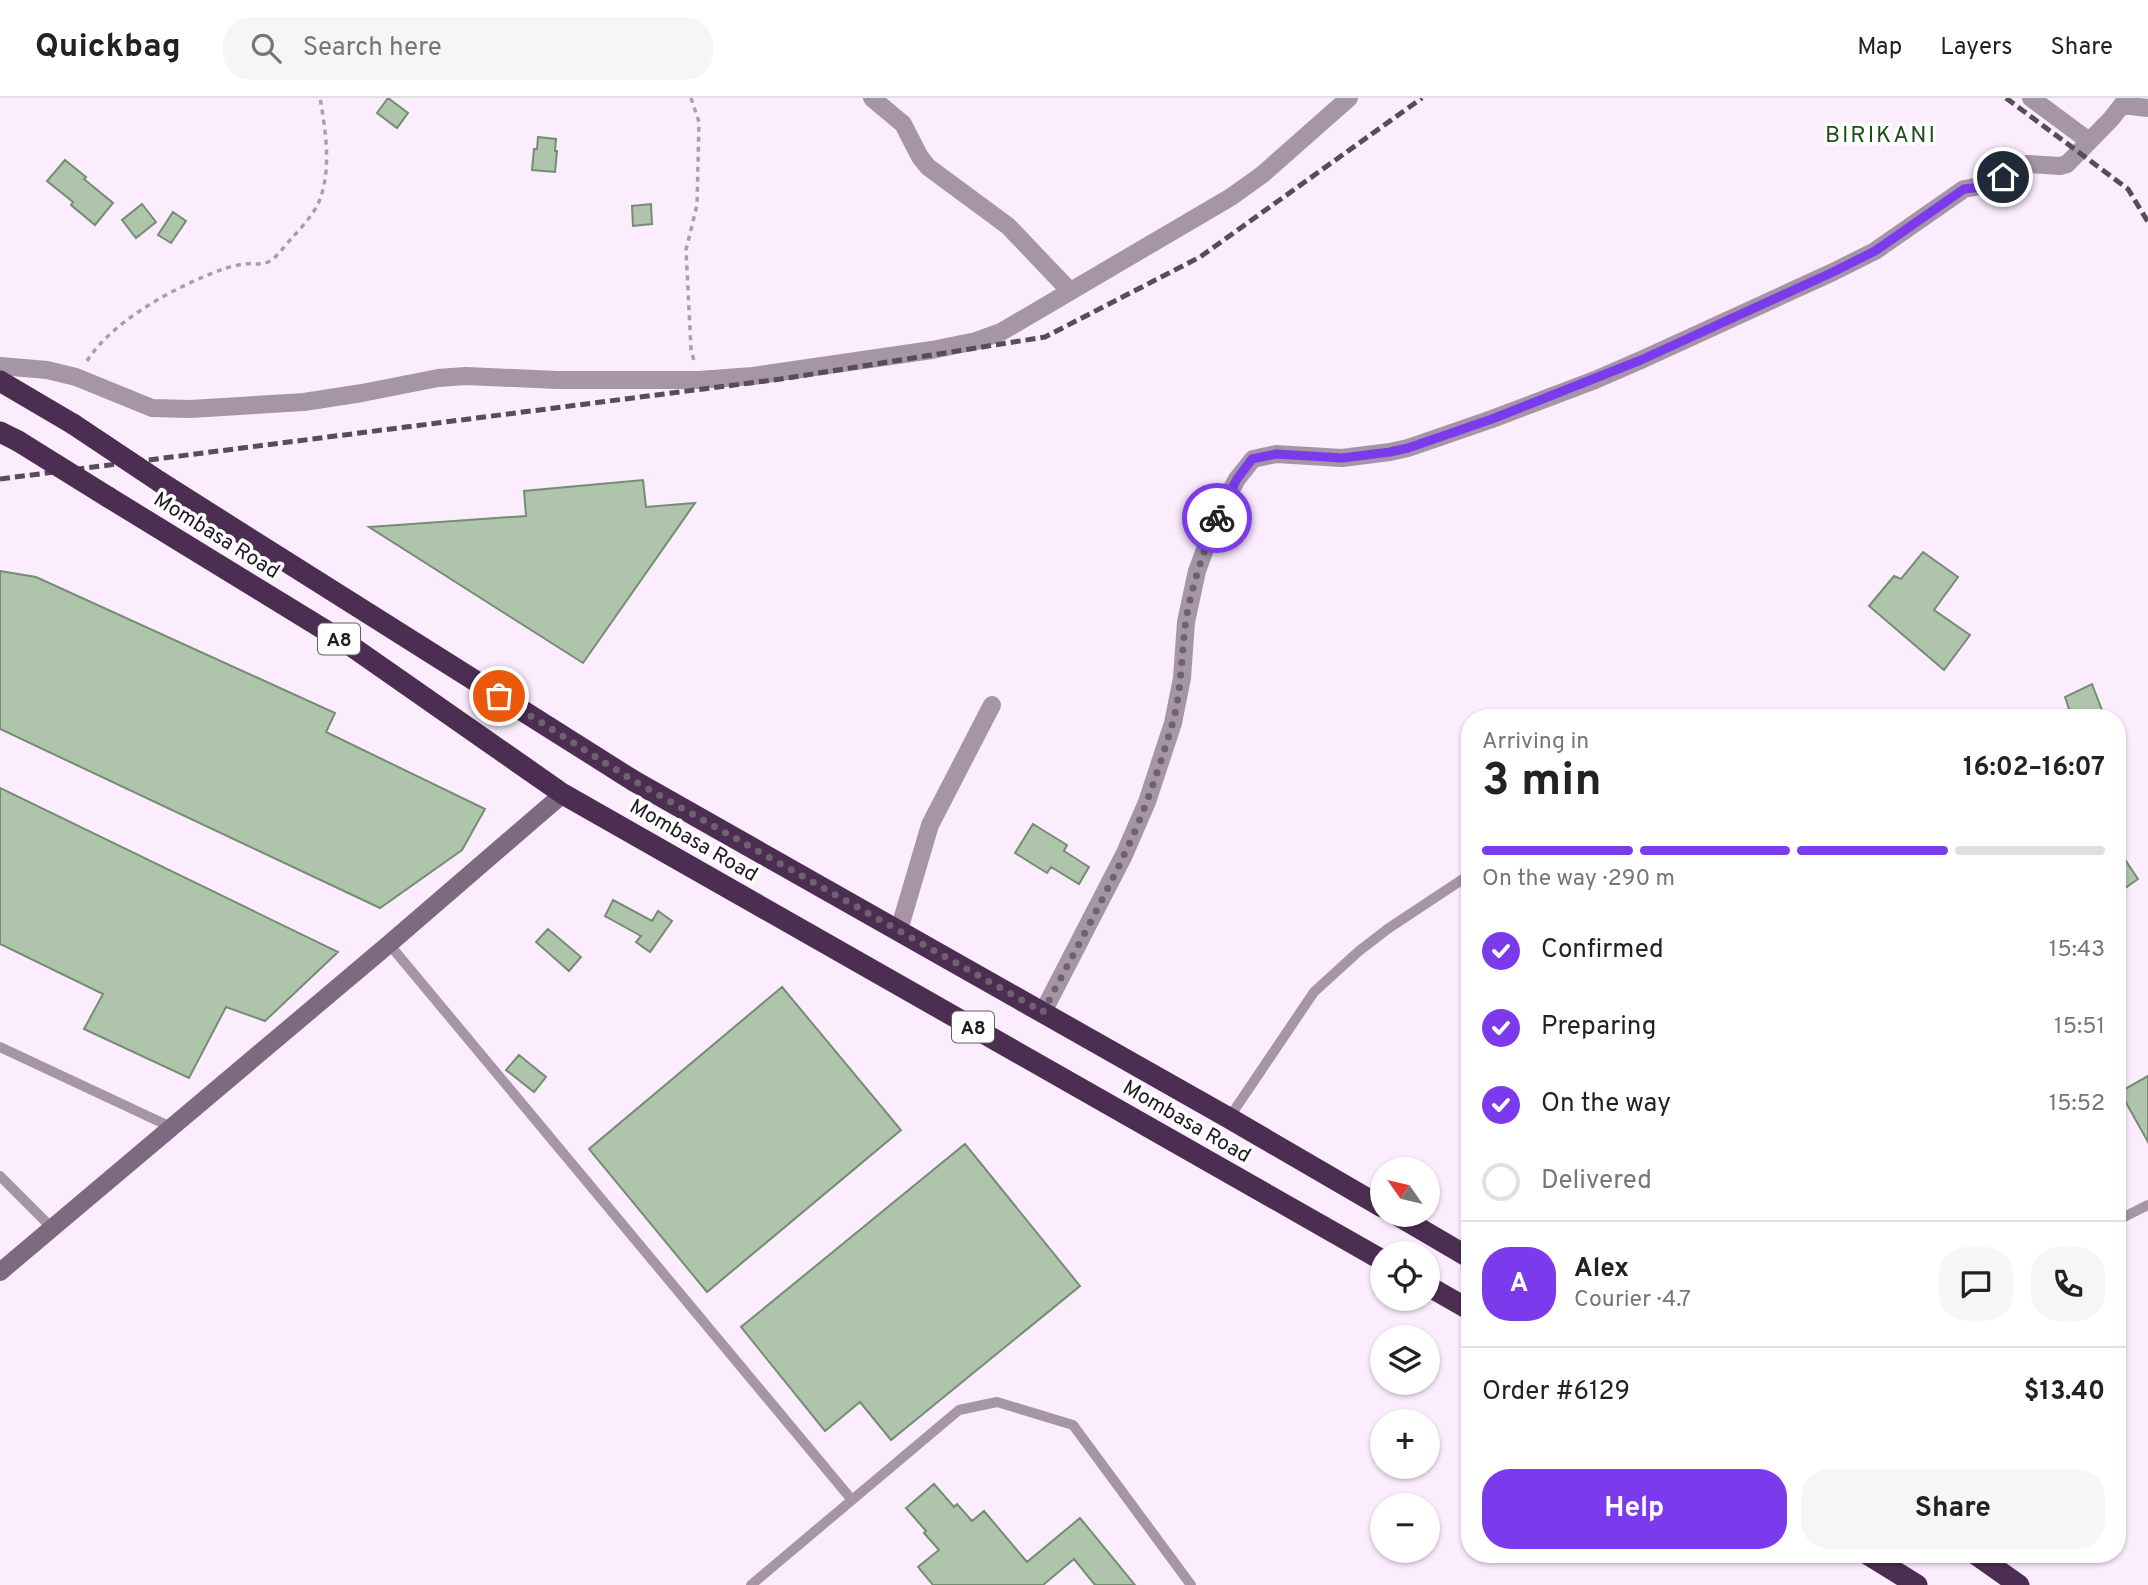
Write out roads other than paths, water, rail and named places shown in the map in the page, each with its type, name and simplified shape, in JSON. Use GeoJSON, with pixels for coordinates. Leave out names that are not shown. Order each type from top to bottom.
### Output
{"type":"FeatureCollection","features":[{"type":"Feature","properties":{"kind":"highway","name":"Mombasa Road"},"geometry":{"type":"LineString","coordinates":[[0,381],[73,424],[160,482],[634,781],[1370,1200]]}},
{"type":"Feature","properties":{"kind":"highway","name":"Mombasa Road"},"geometry":{"type":"LineString","coordinates":[[9,437],[351,646],[562,794],[1370,1253]]}},
{"type":"Feature","properties":{"kind":"highway"},"geometry":{"type":"LineString","coordinates":[[1417,1227],[1461,1253]]}},
{"type":"Feature","properties":{"kind":"highway"},"geometry":{"type":"LineString","coordinates":[[1440,1293],[1461,1305]]}},
{"type":"Feature","properties":{"kind":"highway"},"geometry":{"type":"LineString","coordinates":[[1882,1563],[1917,1585]]}},
{"type":"Feature","properties":{"kind":"highway"},"geometry":{"type":"LineString","coordinates":[[1988,1563],[2019,1585]]}},
{"type":"Feature","properties":{"kind":"street"},"geometry":{"type":"LineString","coordinates":[[872,98],[903,124],[920,157],[929,167],[996,216],[1069,290]]}},
{"type":"Feature","properties":{"kind":"street"},"geometry":{"type":"LineString","coordinates":[[0,366],[47,370],[76,377],[152,408],[190,410],[304,402],[438,378],[466,376],[557,380],[699,380],[753,376],[932,350],[976,341],[1001,332],[1231,197],[1263,174],[1349,98]]}},
{"type":"Feature","properties":{"kind":"street"},"geometry":{"type":"LineString","coordinates":[[2031,98],[2090,141]]}},
{"type":"Feature","properties":{"kind":"street"},"geometry":{"type":"LineString","coordinates":[[1043,1012],[1124,855],[1147,802],[1173,723],[1182,678],[1186,622],[1197,571],[1218,514],[1237,479],[1252,459],[1276,454],[1342,458],[1408,448],[1583,385],[1681,343],[1865,256],[1964,189],[1996,183],[2028,164],[2067,164],[2122,105],[2148,108]]}},
{"type":"Feature","properties":{"kind":"street"},"geometry":{"type":"LineString","coordinates":[[899,930],[930,825],[992,705]]}},
{"type":"Feature","properties":{"kind":"street"},"geometry":{"type":"LineString","coordinates":[[0,1272],[389,944],[562,794]]}},
{"type":"Feature","properties":{"kind":"lane"},"geometry":{"type":"LineString","coordinates":[[1229,1118],[1314,992],[1389,928],[1461,880]]}},
{"type":"Feature","properties":{"kind":"lane"},"geometry":{"type":"LineString","coordinates":[[389,944],[852,1500]]}},
{"type":"Feature","properties":{"kind":"lane"},"geometry":{"type":"LineString","coordinates":[[0,1047],[171,1127]]}},
{"type":"Feature","properties":{"kind":"lane"},"geometry":{"type":"LineString","coordinates":[[0,1176],[52,1228]]}},
{"type":"Feature","properties":{"kind":"lane"},"geometry":{"type":"LineString","coordinates":[[2126,1216],[2148,1206]]}},
{"type":"Feature","properties":{"kind":"lane"},"geometry":{"type":"LineString","coordinates":[[751,1585],[959,1410],[997,1402],[1073,1425],[1191,1585]]}},
{"type":"Feature","properties":{"kind":"railway"},"geometry":{"type":"LineString","coordinates":[[0,479],[781,379],[1045,337],[1200,257],[1422,98]]}},
{"type":"Feature","properties":{"kind":"railway"},"geometry":{"type":"LineString","coordinates":[[2006,98],[2128,189],[2148,222]]}},
{"type":"Feature","properties":{"kind":"district","name":"BIRIKANI"},"geometry":{"type":"Point","coordinates":[1881,134]}}]}
